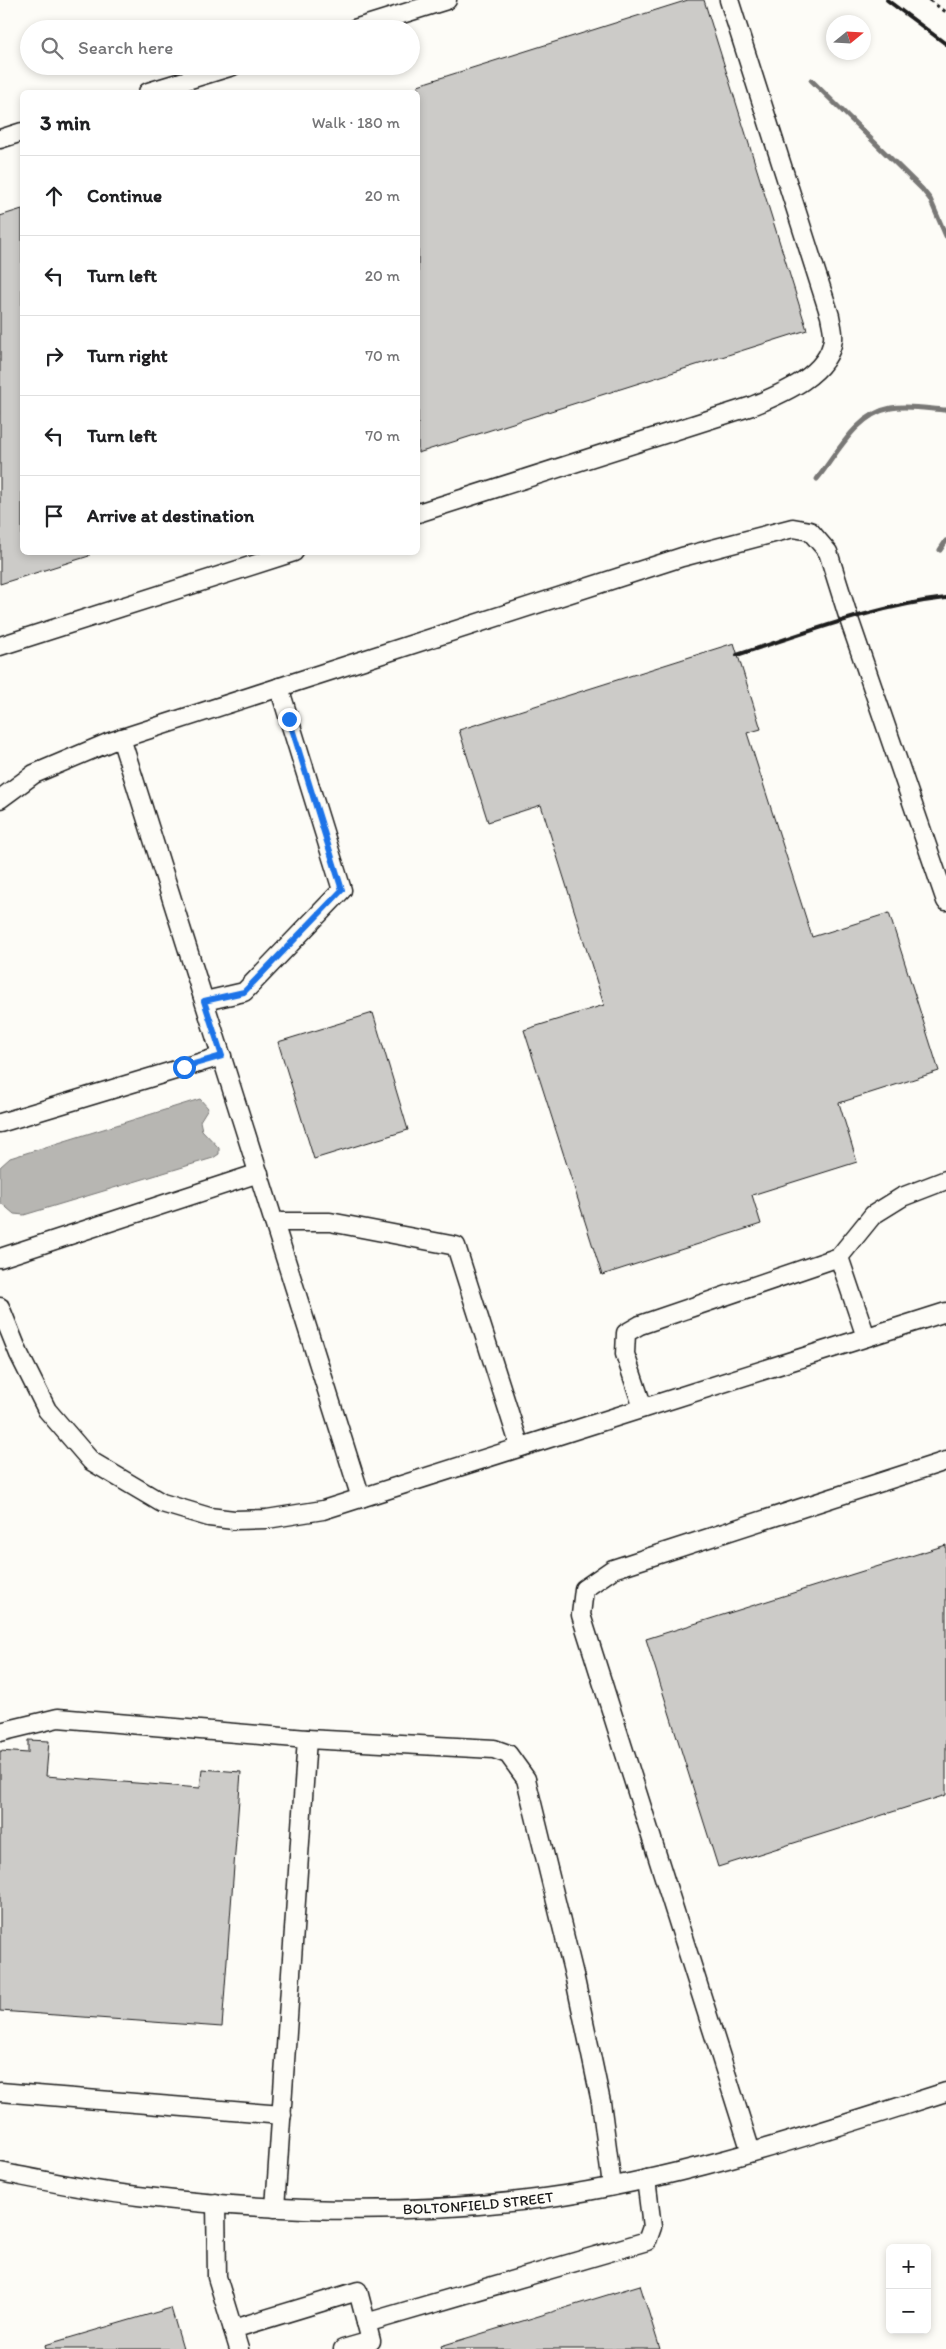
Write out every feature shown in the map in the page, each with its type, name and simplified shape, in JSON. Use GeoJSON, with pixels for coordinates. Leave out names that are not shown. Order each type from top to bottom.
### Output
{"type":"FeatureCollection","features":[{"type":"Feature","properties":{"kind":"street"},"geometry":{"type":"LineString","coordinates":[[383,20],[447,0]]}},
{"type":"Feature","properties":{"kind":"street"},"geometry":{"type":"LineString","coordinates":[[420,512],[752,406],[790,391],[818,368],[831,352],[834,337],[830,316],[729,0]]}},
{"type":"Feature","properties":{"kind":"street"},"geometry":{"type":"LineString","coordinates":[[155,90],[204,75]]}},
{"type":"Feature","properties":{"kind":"street"},"geometry":{"type":"LineString","coordinates":[[0,138],[20,133]]}},
{"type":"Feature","properties":{"kind":"street"},"geometry":{"type":"LineString","coordinates":[[0,799],[34,774],[121,738],[682,557],[793,528],[810,531],[828,552],[849,619],[939,857],[946,901]]}},
{"type":"Feature","properties":{"kind":"street"},"geometry":{"type":"LineString","coordinates":[[0,646],[285,555]]}},
{"type":"Feature","properties":{"kind":"street"},"geometry":{"type":"LineString","coordinates":[[204,1001],[244,992],[342,890],[279,687]]}},
{"type":"Feature","properties":{"kind":"street"},"geometry":{"type":"LineString","coordinates":[[121,738],[361,1498]]}},
{"type":"Feature","properties":{"kind":"street"},"geometry":{"type":"LineString","coordinates":[[0,1123],[222,1056]]}},
{"type":"Feature","properties":{"kind":"street"},"geometry":{"type":"LineString","coordinates":[[0,1258],[259,1173]]}},
{"type":"Feature","properties":{"kind":"street"},"geometry":{"type":"LineString","coordinates":[[643,1408],[625,1354],[626,1333],[640,1325],[839,1257],[873,1215],[902,1197],[946,1180]]}},
{"type":"Feature","properties":{"kind":"street"},"geometry":{"type":"LineString","coordinates":[[274,1222],[330,1222],[456,1246],[520,1447]]}},
{"type":"Feature","properties":{"kind":"street"},"geometry":{"type":"LineString","coordinates":[[839,1257],[866,1337]]}},
{"type":"Feature","properties":{"kind":"street"},"geometry":{"type":"LineString","coordinates":[[0,1307],[19,1354],[47,1410],[91,1461],[162,1503],[209,1517],[234,1520],[267,1519],[323,1510],[946,1312]]}},
{"type":"Feature","properties":{"kind":"street"},"geometry":{"type":"LineString","coordinates":[[751,2152],[581,1615],[584,1589],[613,1568],[946,1462]]}},
{"type":"Feature","properties":{"kind":"street"},"geometry":{"type":"LineString","coordinates":[[0,1732],[58,1718],[306,1739],[494,1749],[508,1754],[526,1779],[577,1988],[601,2102],[612,2186]]}},
{"type":"Feature","properties":{"kind":"street"},"geometry":{"type":"LineString","coordinates":[[275,2208],[306,1739]]}},
{"type":"Feature","properties":{"kind":"street"},"geometry":{"type":"LineString","coordinates":[[0,2092],[282,2115]]}},
{"type":"Feature","properties":{"kind":"street","name":"BOLTONFIELD STREET"},"geometry":{"type":"LineString","coordinates":[[0,2172],[138,2196],[275,2208],[344,2210],[479,2204],[544,2198],[646,2179],[751,2152],[946,2092]]}},
{"type":"Feature","properties":{"kind":"street"},"geometry":{"type":"LineString","coordinates":[[366,2323],[647,2241],[652,2227],[646,2179]]}},
{"type":"Feature","properties":{"kind":"street"},"geometry":{"type":"LineString","coordinates":[[216,2203],[217,2277],[239,2349]]}},
{"type":"Feature","properties":{"kind":"street"},"geometry":{"type":"LineString","coordinates":[[233,2329],[358,2291],[371,2340],[343,2349]]}},
{"type":"Feature","properties":{"kind":"path"},"geometry":{"type":"LineString","coordinates":[[929,0],[946,12]]}},
{"type":"Feature","properties":{"kind":"shaded area"},"geometry":{"type":"Polygon","coordinates":[[[200,1099],[208,1108],[200,1121],[202,1130],[219,1148],[219,1154],[213,1158],[24,1215],[14,1214],[0,1202],[0,1167],[10,1158],[200,1099]]]}},
{"type":"Feature","properties":{"kind":"building"},"geometry":{"type":"Polygon","coordinates":[[[688,0],[704,0],[807,330],[420,452],[420,90],[418,90],[418,85],[688,0]]]}},
{"type":"Feature","properties":{"kind":"building"},"geometry":{"type":"Polygon","coordinates":[[[20,210],[20,555],[89,556],[0,584],[0,216],[20,210]]]}},
{"type":"Feature","properties":{"kind":"building"},"geometry":{"type":"Polygon","coordinates":[[[734,643],[761,729],[747,733],[812,937],[889,913],[939,1071],[839,1103],[857,1162],[752,1195],[761,1224],[602,1275],[524,1030],[604,1005],[541,805],[488,822],[459,730],[734,643]]]}},
{"type":"Feature","properties":{"kind":"building"},"geometry":{"type":"Polygon","coordinates":[[[373,1013],[408,1130],[314,1159],[278,1042],[373,1013]]]}},
{"type":"Feature","properties":{"kind":"building"},"geometry":{"type":"Polygon","coordinates":[[[946,1545],[946,1795],[718,1867],[646,1639],[946,1545]]]}},
{"type":"Feature","properties":{"kind":"building"},"geometry":{"type":"Polygon","coordinates":[[[28,1740],[49,1741],[46,1776],[200,1788],[202,1769],[241,1772],[222,2027],[0,2011],[0,1751],[28,1753],[28,1740]]]}},
{"type":"Feature","properties":{"kind":"building"},"geometry":{"type":"Polygon","coordinates":[[[640,2285],[660,2349],[442,2349],[441,2346],[640,2285]]]}},
{"type":"Feature","properties":{"kind":"building"},"geometry":{"type":"Polygon","coordinates":[[[171,2308],[183,2349],[46,2349],[45,2345],[171,2308]]]}},
{"type":"Feature","properties":{"kind":"waterway"},"geometry":{"type":"LineString","coordinates":[[811,80],[922,189],[930,199],[946,236]]}},
{"type":"Feature","properties":{"kind":"waterway"},"geometry":{"type":"LineString","coordinates":[[817,479],[848,436],[867,418],[891,408],[946,410]]}},
{"type":"Feature","properties":{"kind":"waterway"},"geometry":{"type":"LineString","coordinates":[[940,550],[946,541]]}},
{"type":"Feature","properties":{"kind":"railway"},"geometry":{"type":"LineString","coordinates":[[887,0],[946,44]]}},
{"type":"Feature","properties":{"kind":"railway"},"geometry":{"type":"LineString","coordinates":[[737,655],[866,614],[893,607],[946,598]]}},
{"type":"Feature","properties":{"kind":"route"},"geometry":{"type":"LineString","coordinates":[[184,1067],[222,1056],[204,1001],[244,992],[342,890],[289,719]]}}]}
